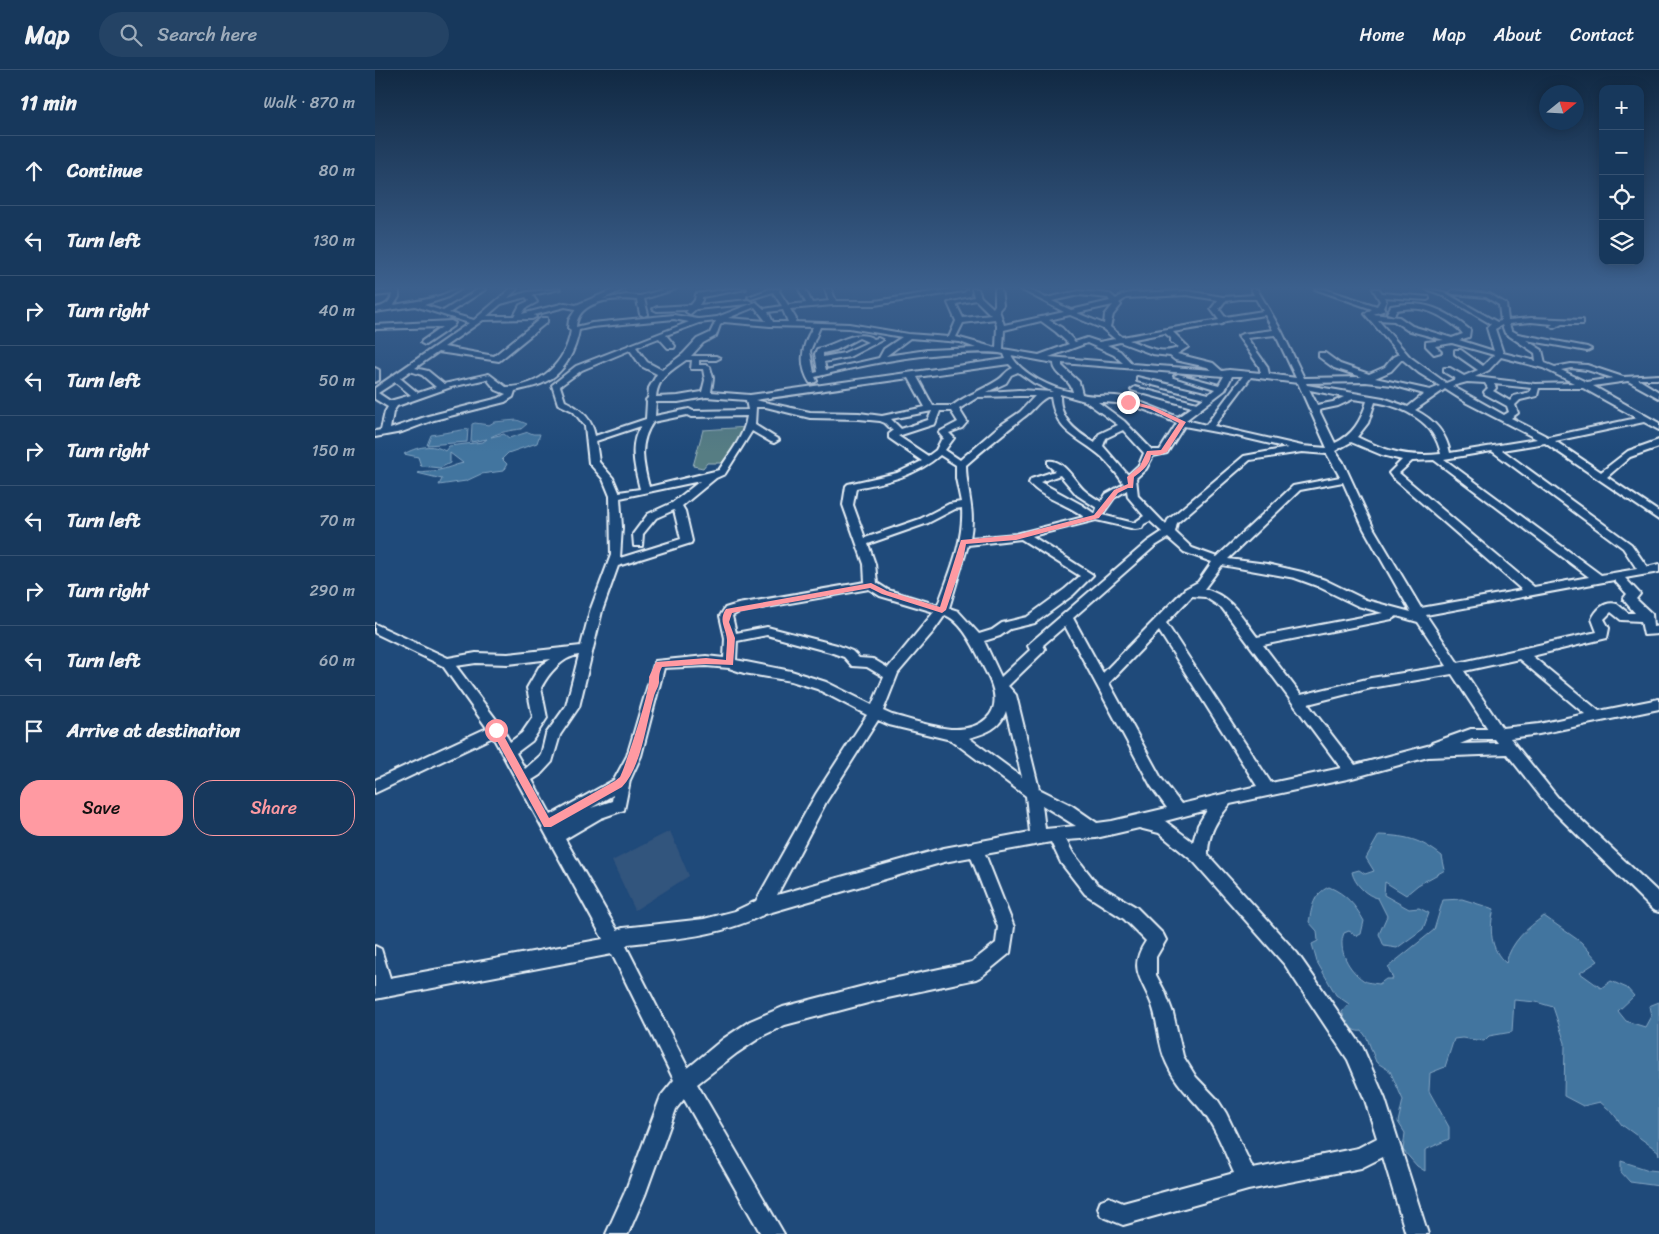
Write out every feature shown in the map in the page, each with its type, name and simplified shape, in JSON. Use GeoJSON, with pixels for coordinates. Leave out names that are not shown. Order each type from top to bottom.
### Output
{"type":"FeatureCollection","features":[{"type":"Feature","properties":{"kind":"street"},"geometry":{"type":"LineString","coordinates":[[444,343],[394,377],[375,393],[388,404],[393,404],[442,387],[489,376],[494,385],[501,390],[511,390],[542,380],[555,371]]}},
{"type":"Feature","properties":{"kind":"street"},"geometry":{"type":"LineString","coordinates":[[435,349],[458,351],[496,359],[515,343]]}},
{"type":"Feature","properties":{"kind":"street"},"geometry":{"type":"LineString","coordinates":[[523,778],[535,771],[547,758],[553,734],[572,707],[596,611],[616,556],[615,496],[608,478],[594,463],[589,426],[576,409],[561,402],[553,381],[555,371],[572,343]]}},
{"type":"Feature","properties":{"kind":"street"},"geometry":{"type":"LineString","coordinates":[[556,385],[579,368],[638,343]]}},
{"type":"Feature","properties":{"kind":"street"},"geometry":{"type":"LineString","coordinates":[[645,490],[637,458],[642,431],[650,420],[650,400],[657,380],[696,343]]}},
{"type":"Feature","properties":{"kind":"street"},"geometry":{"type":"LineString","coordinates":[[682,358],[716,358],[708,349],[697,343]]}},
{"type":"Feature","properties":{"kind":"street"},"geometry":{"type":"LineString","coordinates":[[808,343],[806,348],[810,376],[820,388]]}},
{"type":"Feature","properties":{"kind":"street"},"geometry":{"type":"LineString","coordinates":[[822,373],[820,351],[842,343]]}},
{"type":"Feature","properties":{"kind":"street"},"geometry":{"type":"LineString","coordinates":[[820,360],[846,355],[871,343]]}},
{"type":"Feature","properties":{"kind":"street"},"geometry":{"type":"LineString","coordinates":[[884,359],[881,357],[884,352],[900,343]]}},
{"type":"Feature","properties":{"kind":"street"},"geometry":{"type":"LineString","coordinates":[[973,343],[996,350],[1058,361],[1073,360],[1142,368],[1249,374],[1302,383],[1352,396],[1372,399],[1409,410],[1427,420],[1444,443],[1441,457]]}},
{"type":"Feature","properties":{"kind":"street"},"geometry":{"type":"LineString","coordinates":[[810,376],[831,369],[938,351],[996,350],[1000,347],[999,343]]}},
{"type":"Feature","properties":{"kind":"street"},"geometry":{"type":"LineString","coordinates":[[1039,358],[1078,343]]}},
{"type":"Feature","properties":{"kind":"street"},"geometry":{"type":"LineString","coordinates":[[1130,343],[1155,352],[1172,354],[1178,358],[1210,365],[1219,373]]}},
{"type":"Feature","properties":{"kind":"street"},"geometry":{"type":"LineString","coordinates":[[1172,354],[1184,347],[1179,343]]}},
{"type":"Feature","properties":{"kind":"street"},"geometry":{"type":"LineString","coordinates":[[1247,343],[1263,366],[1266,377]]}},
{"type":"Feature","properties":{"kind":"street"},"geometry":{"type":"LineString","coordinates":[[1283,343],[1315,408],[1331,449],[1369,529],[1420,616],[1499,734],[1554,803],[1659,904]]}},
{"type":"Feature","properties":{"kind":"street"},"geometry":{"type":"LineString","coordinates":[[1393,343],[1413,364],[1464,397],[1547,440],[1659,517]]}},
{"type":"Feature","properties":{"kind":"street"},"geometry":{"type":"LineString","coordinates":[[1434,343],[1429,344],[1437,352]]}},
{"type":"Feature","properties":{"kind":"street"},"geometry":{"type":"LineString","coordinates":[[1459,343],[1499,356],[1555,370],[1659,427]]}},
{"type":"Feature","properties":{"kind":"street"},"geometry":{"type":"LineString","coordinates":[[1497,343],[1499,356]]}},
{"type":"Feature","properties":{"kind":"street"},"geometry":{"type":"LineString","coordinates":[[1528,343],[1539,352],[1541,365]]}},
{"type":"Feature","properties":{"kind":"street"},"geometry":{"type":"LineString","coordinates":[[1566,343],[1587,349]]}},
{"type":"Feature","properties":{"kind":"street"},"geometry":{"type":"LineString","coordinates":[[1099,344],[1117,353],[1131,367]]}},
{"type":"Feature","properties":{"kind":"street"},"geometry":{"type":"LineString","coordinates":[[631,346],[645,364],[664,374]]}},
{"type":"Feature","properties":{"kind":"street"},"geometry":{"type":"LineString","coordinates":[[1009,352],[1007,356],[1011,362],[1053,393],[1059,414],[1067,430],[1101,452],[1114,464],[1130,486],[1133,497],[1150,516],[1188,550],[1219,561],[1298,575],[1362,603],[1402,614],[1420,616],[1531,591],[1659,568]]}},
{"type":"Feature","properties":{"kind":"street"},"geometry":{"type":"LineString","coordinates":[[1128,402],[1140,379],[1145,359],[1155,352]]}},
{"type":"Feature","properties":{"kind":"street"},"geometry":{"type":"LineString","coordinates":[[1458,352],[1483,370]]}},
{"type":"Feature","properties":{"kind":"street"},"geometry":{"type":"LineString","coordinates":[[1322,355],[1337,366],[1367,378],[1430,393]]}},
{"type":"Feature","properties":{"kind":"street"},"geometry":{"type":"LineString","coordinates":[[1302,383],[1339,382],[1367,378],[1388,369],[1396,359],[1403,355]]}},
{"type":"Feature","properties":{"kind":"street"},"geometry":{"type":"LineString","coordinates":[[1409,410],[1424,400],[1430,393],[1465,380],[1483,370],[1499,356]]}},
{"type":"Feature","properties":{"kind":"street"},"geometry":{"type":"LineString","coordinates":[[696,358],[694,368],[706,367],[708,372],[707,378],[709,378],[709,382],[706,394]]}},
{"type":"Feature","properties":{"kind":"street"},"geometry":{"type":"LineString","coordinates":[[1058,361],[1058,366],[1076,384],[1078,396]]}},
{"type":"Feature","properties":{"kind":"street"},"geometry":{"type":"LineString","coordinates":[[650,400],[678,399],[706,394],[751,405],[820,388],[1011,362]]}},
{"type":"Feature","properties":{"kind":"street"},"geometry":{"type":"LineString","coordinates":[[1555,370],[1570,366],[1597,370],[1626,379],[1659,394]]}},
{"type":"Feature","properties":{"kind":"street"},"geometry":{"type":"LineString","coordinates":[[408,368],[425,373],[442,387]]}},
{"type":"Feature","properties":{"kind":"street"},"geometry":{"type":"LineString","coordinates":[[1159,368],[1162,372],[1221,388]]}},
{"type":"Feature","properties":{"kind":"street"},"geometry":{"type":"LineString","coordinates":[[831,369],[841,386]]}},
{"type":"Feature","properties":{"kind":"street"},"geometry":{"type":"LineString","coordinates":[[878,418],[934,408],[954,409],[967,398],[1003,381],[1008,373],[1019,369]]}},
{"type":"Feature","properties":{"kind":"street"},"geometry":{"type":"LineString","coordinates":[[375,370],[375,380]]}},
{"type":"Feature","properties":{"kind":"street"},"geometry":{"type":"LineString","coordinates":[[1447,370],[1465,380],[1535,386],[1585,385],[1626,379],[1659,377]]}},
{"type":"Feature","properties":{"kind":"street"},"geometry":{"type":"LineString","coordinates":[[1149,453],[1164,451],[1181,422],[1197,406],[1221,388],[1228,380],[1229,372]]}},
{"type":"Feature","properties":{"kind":"street"},"geometry":{"type":"LineString","coordinates":[[1209,428],[1249,374]]}},
{"type":"Feature","properties":{"kind":"street"},"geometry":{"type":"LineString","coordinates":[[912,376],[934,408],[932,422],[892,436],[928,460]]}},
{"type":"Feature","properties":{"kind":"street"},"geometry":{"type":"LineString","coordinates":[[394,377],[417,396]]}},
{"type":"Feature","properties":{"kind":"street"},"geometry":{"type":"LineString","coordinates":[[1140,379],[1210,397]]}},
{"type":"Feature","properties":{"kind":"street"},"geometry":{"type":"LineString","coordinates":[[1488,381],[1492,388],[1488,392],[1511,405],[1514,413],[1504,418]]}},
{"type":"Feature","properties":{"kind":"street"},"geometry":{"type":"LineString","coordinates":[[1511,405],[1517,398],[1534,394],[1535,386]]}},
{"type":"Feature","properties":{"kind":"street"},"geometry":{"type":"LineString","coordinates":[[375,434],[399,430],[440,416],[502,400],[510,394],[511,390]]}},
{"type":"Feature","properties":{"kind":"street"},"geometry":{"type":"LineString","coordinates":[[1135,390],[1197,406]]}},
{"type":"Feature","properties":{"kind":"street"},"geometry":{"type":"LineString","coordinates":[[762,907],[821,798],[875,713],[893,671],[942,610],[960,560],[968,522],[967,505],[961,478],[961,464],[1001,429],[1023,414],[1036,399],[1053,393]]}},
{"type":"Feature","properties":{"kind":"street"},"geometry":{"type":"LineString","coordinates":[[976,395],[1053,393],[1089,399],[1119,399],[1152,408],[1181,422],[1302,449]]}},
{"type":"Feature","properties":{"kind":"street"},"geometry":{"type":"LineString","coordinates":[[1315,408],[1335,404],[1352,396]]}},
{"type":"Feature","properties":{"kind":"street"},"geometry":{"type":"LineString","coordinates":[[1089,399],[1133,432],[1149,453]]}},
{"type":"Feature","properties":{"kind":"street"},"geometry":{"type":"LineString","coordinates":[[999,686],[1039,649],[1034,646],[1151,544],[1169,533],[1172,522],[1247,458],[1302,449],[1331,449],[1360,430],[1365,423],[1372,399]]}},
{"type":"Feature","properties":{"kind":"street"},"geometry":{"type":"LineString","coordinates":[[385,433],[389,412],[393,404]]}},
{"type":"Feature","properties":{"kind":"street"},"geometry":{"type":"LineString","coordinates":[[591,440],[650,420],[689,412],[691,414],[766,404],[810,415],[878,418],[888,421],[899,432]]}},
{"type":"Feature","properties":{"kind":"street"},"geometry":{"type":"LineString","coordinates":[[615,496],[713,476],[722,472],[744,439],[750,426],[751,405]]}},
{"type":"Feature","properties":{"kind":"street"},"geometry":{"type":"LineString","coordinates":[[871,585],[872,572],[863,542],[847,503],[851,486],[897,477],[914,471],[940,451],[944,442],[949,438],[944,433],[945,430],[958,426],[963,422],[954,409]]}},
{"type":"Feature","properties":{"kind":"street"},"geometry":{"type":"LineString","coordinates":[[1349,437],[1385,454],[1408,460],[1495,449],[1647,420]]}},
{"type":"Feature","properties":{"kind":"street"},"geometry":{"type":"LineString","coordinates":[[750,426],[774,440]]}},
{"type":"Feature","properties":{"kind":"street"},"geometry":{"type":"LineString","coordinates":[[1101,452],[1098,446],[1102,436],[1123,426]]}},
{"type":"Feature","properties":{"kind":"street"},"geometry":{"type":"LineString","coordinates":[[1601,478],[1606,472],[1633,452],[1651,448],[1659,443]]}},
{"type":"Feature","properties":{"kind":"street"},"geometry":{"type":"LineString","coordinates":[[1495,449],[1627,546],[1644,571]]}},
{"type":"Feature","properties":{"kind":"street"},"geometry":{"type":"LineString","coordinates":[[940,451],[961,464]]}},
{"type":"Feature","properties":{"kind":"street"},"geometry":{"type":"LineString","coordinates":[[1130,486],[1131,477],[1142,467],[1149,453]]}},
{"type":"Feature","properties":{"kind":"street"},"geometry":{"type":"LineString","coordinates":[[1441,457],[1599,579]]}},
{"type":"Feature","properties":{"kind":"street"},"geometry":{"type":"LineString","coordinates":[[1408,460],[1394,472],[1395,475],[1531,591]]}},
{"type":"Feature","properties":{"kind":"street"},"geometry":{"type":"LineString","coordinates":[[1051,463],[1081,493],[1103,507]]}},
{"type":"Feature","properties":{"kind":"street"},"geometry":{"type":"LineString","coordinates":[[1061,472],[1034,481],[1047,492],[1078,507],[1093,517],[1138,526],[1139,522],[1150,516]]}},
{"type":"Feature","properties":{"kind":"street"},"geometry":{"type":"LineString","coordinates":[[638,544],[638,534],[652,516],[676,505],[713,476]]}},
{"type":"Feature","properties":{"kind":"street"},"geometry":{"type":"LineString","coordinates":[[1103,681],[1189,592],[1202,585],[1219,561],[1297,488],[1345,479]]}},
{"type":"Feature","properties":{"kind":"street"},"geometry":{"type":"LineString","coordinates":[[963,542],[1024,536],[1093,517],[1116,492],[1130,486]]}},
{"type":"Feature","properties":{"kind":"street"},"geometry":{"type":"LineString","coordinates":[[613,564],[687,540],[680,511],[676,505]]}},
{"type":"Feature","properties":{"kind":"street"},"geometry":{"type":"LineString","coordinates":[[863,542],[924,521],[953,506],[967,505]]}},
{"type":"Feature","properties":{"kind":"street"},"geometry":{"type":"LineString","coordinates":[[1024,536],[1087,575],[1102,588]]}},
{"type":"Feature","properties":{"kind":"street"},"geometry":{"type":"LineString","coordinates":[[977,638],[996,633],[1006,626],[1031,620],[1069,592],[1087,575]]}},
{"type":"Feature","properties":{"kind":"street"},"geometry":{"type":"LineString","coordinates":[[1298,701],[1371,683],[1455,668],[1603,636],[1603,628],[1598,619],[1601,612],[1613,607],[1625,617],[1640,617],[1642,613],[1629,599],[1635,594],[1617,576]]}},
{"type":"Feature","properties":{"kind":"street"},"geometry":{"type":"LineString","coordinates":[[730,663],[731,638],[725,622],[729,611],[871,585],[885,593],[954,614],[977,638],[999,686],[1001,709],[999,715],[989,725],[980,730],[955,735]]}},
{"type":"Feature","properties":{"kind":"street"},"geometry":{"type":"LineString","coordinates":[[1189,592],[1203,591],[1213,594],[1226,605],[1352,772]]}},
{"type":"Feature","properties":{"kind":"street"},"geometry":{"type":"LineString","coordinates":[[1633,604],[1646,614],[1648,632],[1659,630]]}},
{"type":"Feature","properties":{"kind":"street"},"geometry":{"type":"LineString","coordinates":[[1254,642],[1402,614]]}},
{"type":"Feature","properties":{"kind":"street"},"geometry":{"type":"LineString","coordinates":[[1067,618],[1103,681],[1156,782],[1178,811]]}},
{"type":"Feature","properties":{"kind":"street"},"geometry":{"type":"LineString","coordinates":[[1160,623],[1267,791]]}},
{"type":"Feature","properties":{"kind":"street"},"geometry":{"type":"LineString","coordinates":[[375,628],[447,664],[455,672],[496,730],[616,945],[685,1082],[773,1234]]}},
{"type":"Feature","properties":{"kind":"street"},"geometry":{"type":"LineString","coordinates":[[731,638],[767,631],[802,639],[848,654],[856,663],[869,662],[892,676]]}},
{"type":"Feature","properties":{"kind":"street"},"geometry":{"type":"LineString","coordinates":[[447,664],[476,658],[508,659],[586,650]]}},
{"type":"Feature","properties":{"kind":"street"},"geometry":{"type":"LineString","coordinates":[[508,751],[527,737],[539,718],[534,688],[545,670],[569,652]]}},
{"type":"Feature","properties":{"kind":"street"},"geometry":{"type":"LineString","coordinates":[[1523,654],[1596,716]]}},
{"type":"Feature","properties":{"kind":"street"},"geometry":{"type":"LineString","coordinates":[[552,831],[619,804],[623,780],[628,771],[644,722],[649,695],[655,682],[654,677],[659,664],[706,661],[730,663],[743,668],[791,676],[821,685],[875,713],[905,724],[938,729],[955,735],[1033,793],[1067,810],[1096,831]]}},
{"type":"Feature","properties":{"kind":"street"},"geometry":{"type":"LineString","coordinates":[[999,686],[1009,695],[1033,793],[1046,836],[1067,858],[1091,889],[1129,913],[1141,927],[1157,940],[1147,955],[1147,977],[1165,1013],[1174,1059],[1189,1084],[1210,1106],[1219,1120],[1248,1180]]}},
{"type":"Feature","properties":{"kind":"street"},"geometry":{"type":"LineString","coordinates":[[375,954],[380,989],[616,945],[623,936],[704,927],[737,920],[762,907],[944,855],[1046,836],[1096,831],[1140,821],[1226,799],[1352,772],[1428,751],[1471,734],[1499,734],[1539,729],[1659,704]]}},
{"type":"Feature","properties":{"kind":"street"},"geometry":{"type":"LineString","coordinates":[[375,787],[496,730]]}},
{"type":"Feature","properties":{"kind":"street"},"geometry":{"type":"LineString","coordinates":[[1428,751],[1511,748]]}},
{"type":"Feature","properties":{"kind":"street"},"geometry":{"type":"LineString","coordinates":[[1200,857],[1202,832],[1209,819],[1226,799]]}},
{"type":"Feature","properties":{"kind":"street"},"geometry":{"type":"LineString","coordinates":[[1140,821],[1163,827],[1200,857],[1291,959],[1335,1021],[1366,1076],[1417,1234]]}},
{"type":"Feature","properties":{"kind":"street"},"geometry":{"type":"LineString","coordinates":[[617,1234],[668,1103],[685,1082],[730,1046],[757,1028],[783,1016],[883,990],[976,970],[1004,947],[1006,927],[976,850]]}},
{"type":"Feature","properties":{"kind":"street"},"geometry":{"type":"LineString","coordinates":[[1109,1208],[1123,1214],[1248,1180],[1361,1158],[1388,1143]]}},
{"type":"Feature","properties":{"kind":"shaded area"},"geometry":{"type":"Polygon","coordinates":[[[517,420],[527,424],[521,429],[491,437],[504,434],[509,438],[528,432],[540,434],[537,443],[508,453],[502,459],[507,464],[503,471],[481,474],[466,481],[439,485],[442,479],[417,473],[433,471],[463,463],[450,453],[450,463],[440,468],[421,466],[418,457],[404,454],[424,447],[435,447],[445,451],[449,446],[483,442],[487,439],[471,442],[472,424],[489,425],[494,422],[517,420]]]}},
{"type":"Feature","properties":{"kind":"shaded area"},"geometry":{"type":"Polygon","coordinates":[[[468,429],[467,442],[427,445],[431,435],[468,429]]]}},
{"type":"Feature","properties":{"kind":"shaded area"},"geometry":{"type":"Polygon","coordinates":[[[670,831],[689,876],[635,910],[612,861],[670,831]]]}},
{"type":"Feature","properties":{"kind":"shaded area"},"geometry":{"type":"Polygon","coordinates":[[[1379,835],[1397,836],[1420,842],[1442,856],[1445,870],[1418,885],[1406,895],[1385,882],[1384,895],[1409,909],[1419,908],[1429,913],[1423,929],[1397,948],[1384,946],[1379,934],[1387,916],[1378,898],[1369,895],[1361,888],[1352,872],[1359,870],[1365,874],[1374,871],[1366,858],[1379,835]]]}},
{"type":"Feature","properties":{"kind":"shaded area"},"geometry":{"type":"Polygon","coordinates":[[[1329,887],[1349,901],[1364,921],[1361,934],[1357,936],[1349,931],[1344,933],[1342,946],[1343,953],[1353,971],[1366,982],[1379,984],[1386,979],[1393,979],[1388,967],[1434,930],[1443,900],[1462,899],[1494,909],[1492,938],[1497,952],[1506,963],[1508,955],[1516,942],[1532,925],[1544,916],[1581,942],[1598,961],[1580,973],[1601,988],[1611,981],[1627,988],[1634,996],[1618,1011],[1626,1021],[1645,1027],[1651,1016],[1649,1006],[1659,1002],[1659,1155],[1658,1151],[1622,1125],[1612,1112],[1600,1102],[1583,1106],[1564,1096],[1565,1043],[1553,1007],[1536,1002],[1514,1000],[1512,1032],[1489,1036],[1484,1041],[1462,1038],[1454,1039],[1445,1067],[1430,1073],[1429,1091],[1449,1127],[1449,1139],[1425,1150],[1425,1171],[1417,1166],[1403,1150],[1405,1133],[1398,1122],[1403,1100],[1390,1071],[1376,1062],[1367,1038],[1362,1031],[1354,1030],[1349,1026],[1342,1012],[1349,1004],[1336,995],[1317,962],[1312,944],[1318,941],[1317,931],[1309,922],[1316,897],[1329,887]]]}},
{"type":"Feature","properties":{"kind":"shaded area"},"geometry":{"type":"Polygon","coordinates":[[[1621,1161],[1649,1170],[1659,1171],[1659,1186],[1630,1182],[1621,1172],[1621,1161]]]}},
{"type":"Feature","properties":{"kind":"green space"},"geometry":{"type":"Polygon","coordinates":[[[748,427],[722,463],[707,463],[703,468],[693,466],[703,430],[748,427]]]}},
{"type":"Feature","properties":{"kind":"route"},"geometry":{"type":"LineString","coordinates":[[496,730],[548,824],[623,780],[628,771],[644,722],[649,695],[655,682],[654,677],[659,664],[706,661],[730,663],[731,638],[725,622],[729,611],[871,585],[885,593],[942,610],[960,560],[963,542],[1016,538],[1085,518],[1096,517],[1111,496],[1130,485],[1131,487],[1131,477],[1142,467],[1149,453],[1163,453],[1165,447],[1183,422],[1152,408],[1128,402]]}}]}
